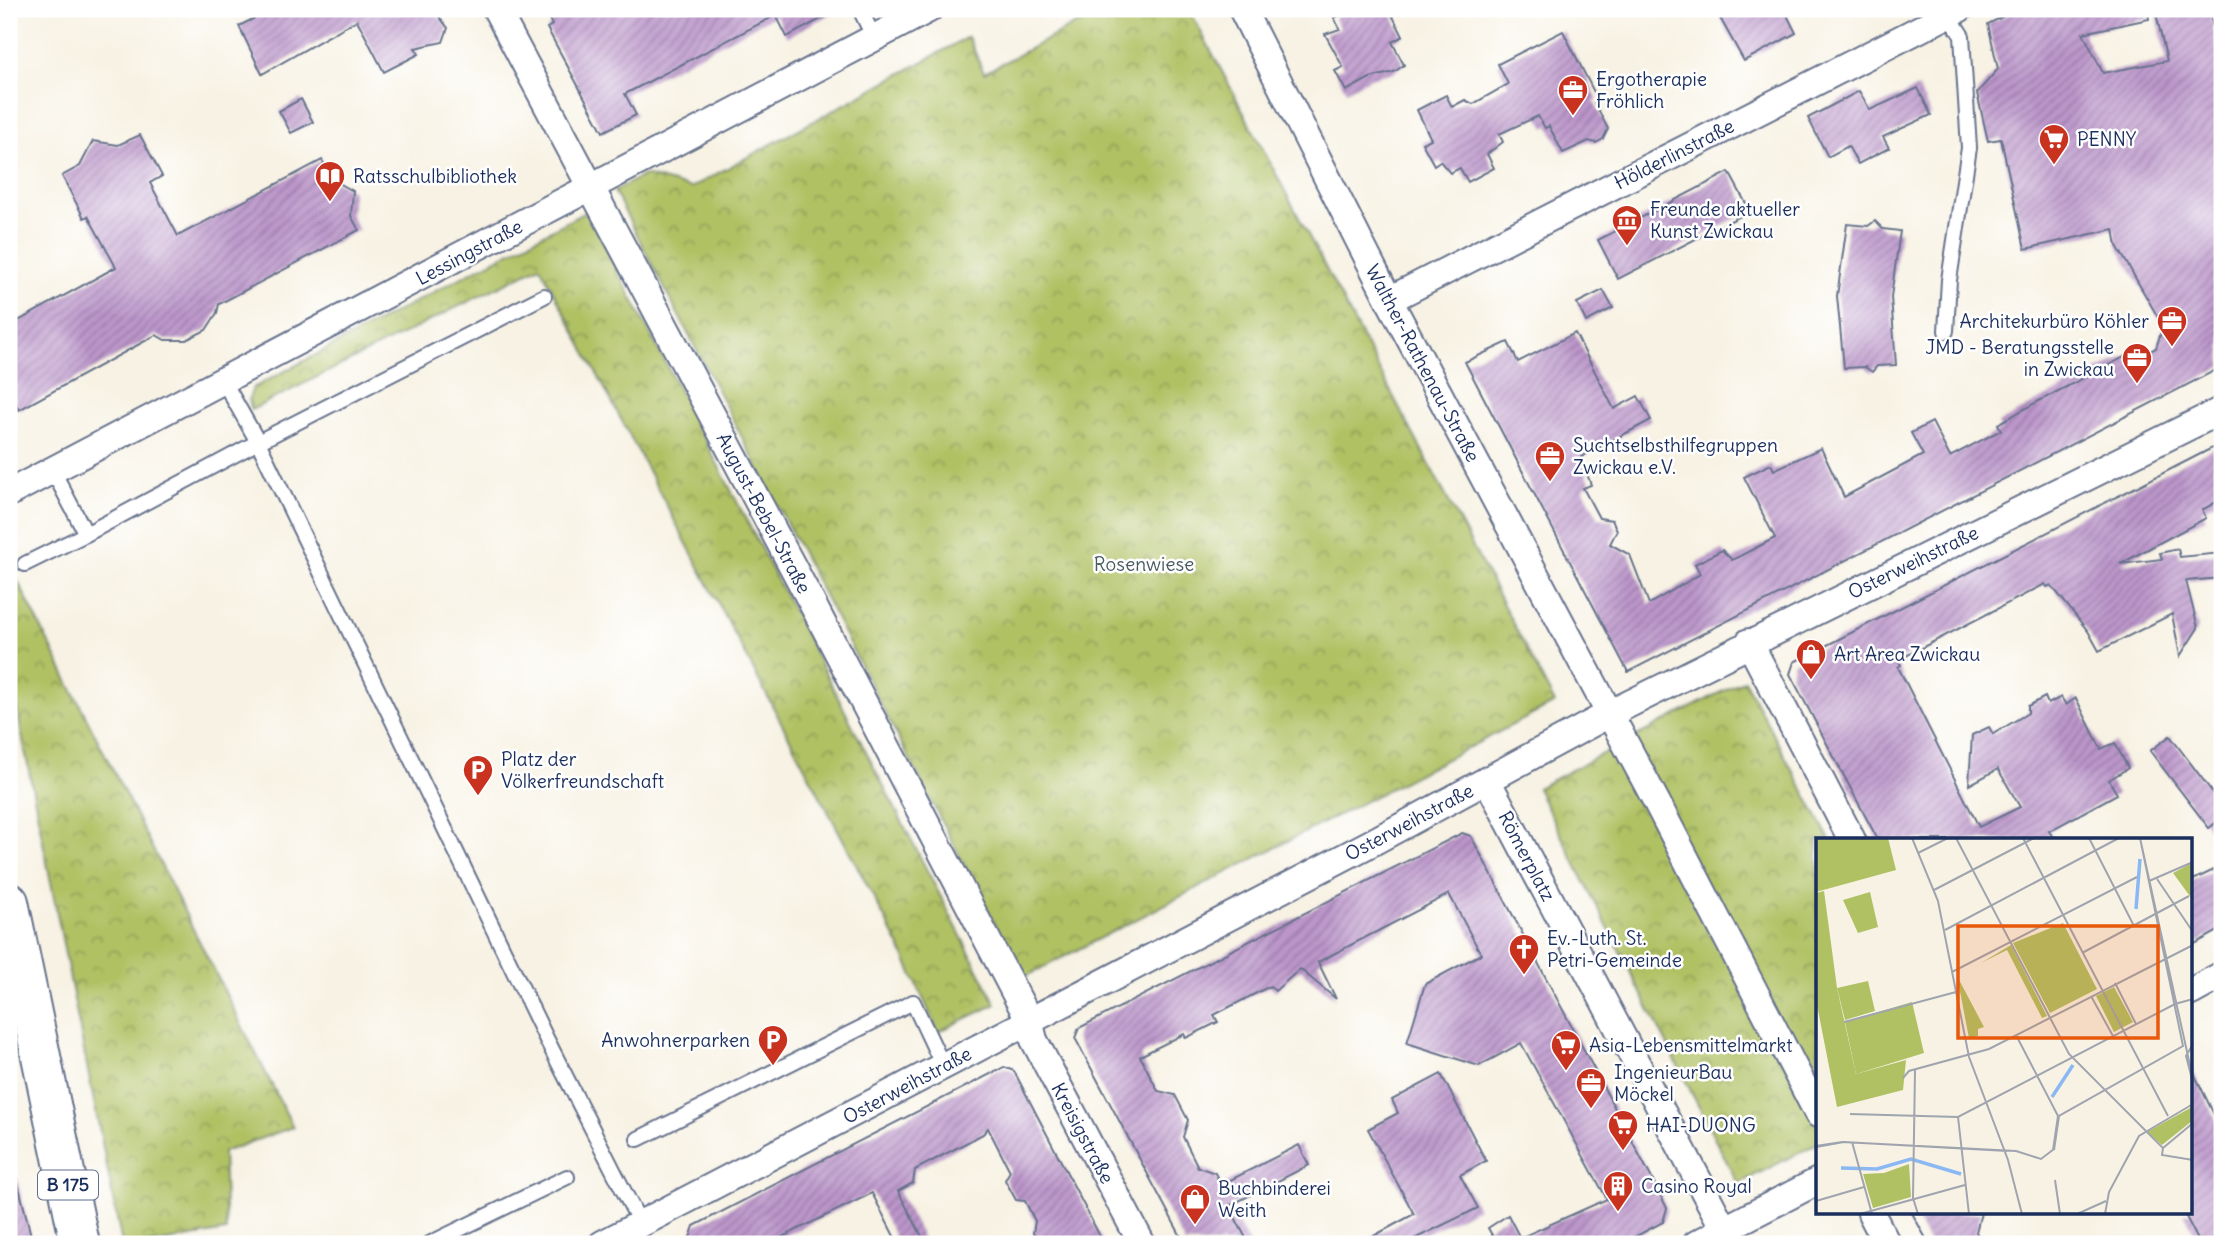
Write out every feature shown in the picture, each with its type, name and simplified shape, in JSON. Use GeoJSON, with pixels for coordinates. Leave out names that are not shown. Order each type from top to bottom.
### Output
{"type":"FeatureCollection","features":[{"type":"Feature","properties":{"kind":"main road","name":"B 175"},"geometry":{"type":"LineString","coordinates":[[9,902],[80,1244]]}},
{"type":"Feature","properties":{"kind":"street","name":"August-Bebel-Straße"},"geometry":{"type":"LineString","coordinates":[[496,9],[813,605],[1029,1020]]}},
{"type":"Feature","properties":{"kind":"street","name":"Lessingstraße"},"geometry":{"type":"LineString","coordinates":[[9,493],[224,382],[873,36],[929,9]]}},
{"type":"Feature","properties":{"kind":"street","name":"Walther-Rathenau-Straße"},"geometry":{"type":"LineString","coordinates":[[1242,9],[1389,300],[1609,714]]}},
{"type":"Feature","properties":{"kind":"street","name":"Hölderlinstraße"},"geometry":{"type":"LineString","coordinates":[[1389,300],[1954,11]]}},
{"type":"Feature","properties":{"kind":"street","name":"Osterweihstraße"},"geometry":{"type":"LineString","coordinates":[[602,1244],[646,1235],[943,1066],[1609,714],[1749,642],[2222,410]]}},
{"type":"Feature","properties":{"kind":"street"},"geometry":{"type":"LineString","coordinates":[[1749,642],[1851,838]]}},
{"type":"Feature","properties":{"kind":"street"},"geometry":{"type":"LineString","coordinates":[[1609,714],[1816,1110]]}},
{"type":"Feature","properties":{"kind":"street","name":"Römerplatz"},"geometry":{"type":"LineString","coordinates":[[1487,780],[1724,1229]]}},
{"type":"Feature","properties":{"kind":"street"},"geometry":{"type":"LineString","coordinates":[[2192,991],[2222,975]]}},
{"type":"Feature","properties":{"kind":"street","name":"Kreisigstraße"},"geometry":{"type":"LineString","coordinates":[[1029,1020],[1034,1040],[1142,1244]]}},
{"type":"Feature","properties":{"kind":"street"},"geometry":{"type":"LineString","coordinates":[[1696,1244],[1816,1182]]}},
{"type":"Feature","properties":{"kind":"street"},"geometry":{"type":"LineString","coordinates":[[1872,1214],[1887,1244]]}},
{"type":"Feature","properties":{"kind":"lane"},"geometry":{"type":"LineString","coordinates":[[860,9],[873,36]]}},
{"type":"Feature","properties":{"kind":"lane"},"geometry":{"type":"LineString","coordinates":[[1946,331],[1949,280],[1969,148],[1962,36],[1954,11]]}},
{"type":"Feature","properties":{"kind":"lane"},"geometry":{"type":"LineString","coordinates":[[26,564],[544,296]]}},
{"type":"Feature","properties":{"kind":"lane"},"geometry":{"type":"LineString","coordinates":[[224,382],[258,442],[546,1038],[646,1235]]}},
{"type":"Feature","properties":{"kind":"lane"},"geometry":{"type":"LineString","coordinates":[[53,471],[86,534]]}},
{"type":"Feature","properties":{"kind":"lane"},"geometry":{"type":"LineString","coordinates":[[638,1139],[913,1002],[943,1066]]}},
{"type":"Feature","properties":{"kind":"lane"},"geometry":{"type":"LineString","coordinates":[[429,1244],[567,1177]]}},
{"type":"Feature","properties":{"kind":"green space","name":"Rosenwiese"},"geometry":{"type":"Polygon","coordinates":[[[1104,9],[1189,9],[1555,703],[1023,978],[614,191],[644,175],[691,188],[968,37],[984,73],[1104,9]]]}},
{"type":"Feature","properties":{"kind":"green space"},"geometry":{"type":"Polygon","coordinates":[[[587,211],[996,1004],[938,1032],[902,951],[540,266],[251,410],[249,399],[253,388],[587,211]]]}},
{"type":"Feature","properties":{"kind":"green space"},"geometry":{"type":"Polygon","coordinates":[[[9,564],[293,1127],[223,1152],[226,1231],[150,1244],[122,1244],[9,669],[9,564]]]}},
{"type":"Feature","properties":{"kind":"green space"},"geometry":{"type":"Polygon","coordinates":[[[1744,680],[1829,838],[1816,838],[1816,1144],[1738,1184],[1537,788],[1744,680]]]}},
{"type":"Feature","properties":{"kind":"building"},"geometry":{"type":"Polygon","coordinates":[[[253,9],[433,9],[448,28],[443,42],[415,48],[419,54],[384,72],[357,20],[262,74],[239,26],[257,17],[253,9]]]}},
{"type":"Feature","properties":{"kind":"building"},"geometry":{"type":"Polygon","coordinates":[[[544,9],[840,9],[787,37],[776,15],[625,94],[636,115],[603,132],[547,28],[552,25],[544,9]]]}},
{"type":"Feature","properties":{"kind":"building"},"geometry":{"type":"Polygon","coordinates":[[[1353,9],[1389,9],[1403,36],[1392,42],[1404,65],[1394,72],[1370,78],[1346,91],[1335,71],[1343,67],[1325,34],[1340,29],[1334,18],[1353,9]]]}},
{"type":"Feature","properties":{"kind":"building"},"geometry":{"type":"Polygon","coordinates":[[[1715,9],[1784,9],[1796,33],[1744,61],[1715,9]]]}},
{"type":"Feature","properties":{"kind":"building"},"geometry":{"type":"Polygon","coordinates":[[[2018,9],[2148,9],[2149,19],[2083,33],[2103,73],[2167,61],[2155,9],[2209,9],[2222,70],[2222,367],[1628,672],[1465,362],[1508,342],[1518,362],[1575,333],[1614,409],[1638,396],[1651,420],[1581,457],[1591,485],[1583,488],[1599,518],[1612,520],[1617,530],[1610,544],[1630,555],[1649,604],[1700,574],[1695,564],[1722,550],[1732,560],[1775,538],[1744,477],[1771,464],[1774,470],[1821,448],[1844,497],[1923,455],[1911,433],[1932,422],[1950,457],[2001,430],[1998,424],[2037,402],[2126,356],[2129,362],[2156,348],[2163,326],[2117,246],[2114,229],[2025,249],[2001,139],[1988,141],[1977,93],[1998,69],[1988,24],[2018,9]]]}},
{"type":"Feature","properties":{"kind":"building"},"geometry":{"type":"Polygon","coordinates":[[[1563,31],[1598,100],[1594,102],[1608,129],[1603,139],[1596,143],[1589,141],[1563,153],[1549,126],[1545,128],[1538,116],[1499,134],[1503,142],[1487,154],[1494,168],[1468,182],[1460,168],[1450,173],[1440,161],[1434,165],[1422,143],[1431,139],[1417,110],[1446,95],[1452,107],[1465,100],[1473,104],[1508,84],[1498,64],[1563,31]]]}},
{"type":"Feature","properties":{"kind":"building"},"geometry":{"type":"Polygon","coordinates":[[[1918,88],[1931,115],[1883,137],[1889,148],[1858,164],[1848,146],[1828,157],[1808,118],[1859,91],[1870,110],[1918,88]]]}},
{"type":"Feature","properties":{"kind":"building"},"geometry":{"type":"Polygon","coordinates":[[[301,99],[313,122],[291,133],[279,111],[301,99]]]}},
{"type":"Feature","properties":{"kind":"building"},"geometry":{"type":"Polygon","coordinates":[[[140,135],[162,176],[150,183],[178,236],[322,160],[332,179],[353,191],[351,216],[359,230],[219,304],[217,313],[206,330],[186,340],[165,340],[156,335],[19,410],[9,391],[9,326],[116,267],[88,216],[84,218],[62,176],[80,166],[93,141],[118,145],[140,135]]]}},
{"type":"Feature","properties":{"kind":"building"},"geometry":{"type":"Polygon","coordinates":[[[1729,172],[1750,211],[1618,279],[1598,240],[1729,172]]]}},
{"type":"Feature","properties":{"kind":"building"},"geometry":{"type":"Polygon","coordinates":[[[1875,221],[1883,229],[1900,231],[1891,297],[1896,365],[1877,366],[1872,372],[1865,367],[1844,368],[1837,296],[1847,224],[1868,226],[1875,221]]]}},
{"type":"Feature","properties":{"kind":"building"},"geometry":{"type":"Polygon","coordinates":[[[1603,290],[1613,308],[1586,322],[1577,303],[1603,290]]]}},
{"type":"Feature","properties":{"kind":"building"},"geometry":{"type":"Polygon","coordinates":[[[2222,443],[2222,499],[2202,510],[2206,518],[2120,564],[2162,559],[2160,553],[2178,549],[2180,557],[2222,553],[2222,578],[2186,581],[2198,628],[2180,656],[2172,614],[2099,651],[2088,631],[2051,585],[2047,587],[2045,584],[1898,660],[1901,665],[1898,667],[1979,827],[2020,807],[1998,769],[1969,785],[1972,735],[1989,727],[1993,734],[2028,713],[2028,706],[2045,697],[2048,704],[2061,697],[2066,705],[2076,698],[2101,749],[2115,743],[2128,768],[2109,780],[2117,794],[2049,831],[2054,838],[1877,838],[1790,674],[1794,662],[2222,443]]]}},
{"type":"Feature","properties":{"kind":"building"},"geometry":{"type":"Polygon","coordinates":[[[2170,736],[2222,805],[2222,818],[2209,828],[2150,751],[2170,736]]]}},
{"type":"Feature","properties":{"kind":"building"},"geometry":{"type":"Polygon","coordinates":[[[1462,833],[1471,836],[1650,1175],[1667,1208],[1663,1222],[1621,1244],[1497,1244],[1488,1228],[1508,1215],[1520,1238],[1607,1199],[1521,1043],[1479,1066],[1407,1043],[1425,984],[1481,954],[1449,894],[1318,962],[1336,999],[1300,969],[1275,991],[1270,986],[1214,1015],[1218,1022],[1186,1038],[1184,1034],[1140,1056],[1158,1091],[1175,1095],[1188,1120],[1183,1137],[1198,1167],[1215,1173],[1221,1185],[1299,1145],[1309,1165],[1229,1206],[1249,1244],[1185,1244],[1075,1038],[1079,1028],[1462,833]]]}},
{"type":"Feature","properties":{"kind":"building"},"geometry":{"type":"Polygon","coordinates":[[[2222,866],[2222,929],[2192,945],[2192,881],[2222,866]]]}},
{"type":"Feature","properties":{"kind":"building"},"geometry":{"type":"Polygon","coordinates":[[[1004,1067],[1014,1071],[1104,1244],[1039,1244],[1033,1233],[1035,1221],[1025,1201],[1016,1200],[1005,1180],[1010,1171],[988,1128],[983,1134],[915,1170],[913,1183],[898,1191],[926,1244],[898,1244],[872,1193],[768,1244],[688,1244],[694,1226],[1004,1067]]]}},
{"type":"Feature","properties":{"kind":"building"},"geometry":{"type":"Polygon","coordinates":[[[2192,1069],[2222,1131],[2222,1244],[2200,1244],[2185,1214],[2192,1214],[2192,1069]]]}},
{"type":"Feature","properties":{"kind":"building"},"geometry":{"type":"Polygon","coordinates":[[[1441,1074],[1486,1161],[1460,1175],[1478,1208],[1404,1244],[1359,1244],[1414,1214],[1368,1129],[1398,1113],[1392,1100],[1441,1074]]]}},
{"type":"Feature","properties":{"kind":"building"},"geometry":{"type":"Polygon","coordinates":[[[17,1179],[33,1244],[9,1244],[9,1180],[17,1179]]]}},
{"type":"Feature","properties":{"kind":"building"},"geometry":{"type":"Polygon","coordinates":[[[1913,1214],[1981,1214],[1976,1232],[1983,1244],[1929,1244],[1913,1214]]]}},
{"type":"Feature","properties":{"kind":"place","name":"Ergotherapie Fröhlich"},"geometry":{"type":"Point","coordinates":[1573,117]}},
{"type":"Feature","properties":{"kind":"place","name":"PENNY"},"geometry":{"type":"Point","coordinates":[2054,166]}},
{"type":"Feature","properties":{"kind":"place","name":"Ratsschulbibliothek"},"geometry":{"type":"Point","coordinates":[330,203]}},
{"type":"Feature","properties":{"kind":"place","name":"Freunde aktueller Kunst Zwickau"},"geometry":{"type":"Point","coordinates":[1627,247]}},
{"type":"Feature","properties":{"kind":"place","name":"Architekurbüro Köhler"},"geometry":{"type":"Point","coordinates":[2172,348]}},
{"type":"Feature","properties":{"kind":"place","name":"JMD - Beratungsstelle in Zwickau"},"geometry":{"type":"Point","coordinates":[2137,385]}},
{"type":"Feature","properties":{"kind":"place","name":"Suchtselbsthilfegruppen Zwickau e.V."},"geometry":{"type":"Point","coordinates":[1550,483]}},
{"type":"Feature","properties":{"kind":"place","name":"Art Area Zwickau"},"geometry":{"type":"Point","coordinates":[1811,681]}},
{"type":"Feature","properties":{"kind":"place","name":"Platz der Völkerfreundschaft"},"geometry":{"type":"Point","coordinates":[478,797]}},
{"type":"Feature","properties":{"kind":"place","name":"Ev.-Luth. St. Petri-Gemeinde"},"geometry":{"type":"Point","coordinates":[1524,976]}},
{"type":"Feature","properties":{"kind":"place","name":"Anwohnerparken"},"geometry":{"type":"Point","coordinates":[773,1067]}},
{"type":"Feature","properties":{"kind":"place","name":"Asia-Lebensmittelmarkt"},"geometry":{"type":"Point","coordinates":[1566,1072]}},
{"type":"Feature","properties":{"kind":"place","name":"IngenieurBau Möckel"},"geometry":{"type":"Point","coordinates":[1591,1110]}},
{"type":"Feature","properties":{"kind":"place","name":"HAI-DUONG"},"geometry":{"type":"Point","coordinates":[1623,1152]}},
{"type":"Feature","properties":{"kind":"place","name":"Casino Royal"},"geometry":{"type":"Point","coordinates":[1618,1213]}},
{"type":"Feature","properties":{"kind":"place","name":"Buchbinderei Weith"},"geometry":{"type":"Point","coordinates":[1195,1226]}}]}
